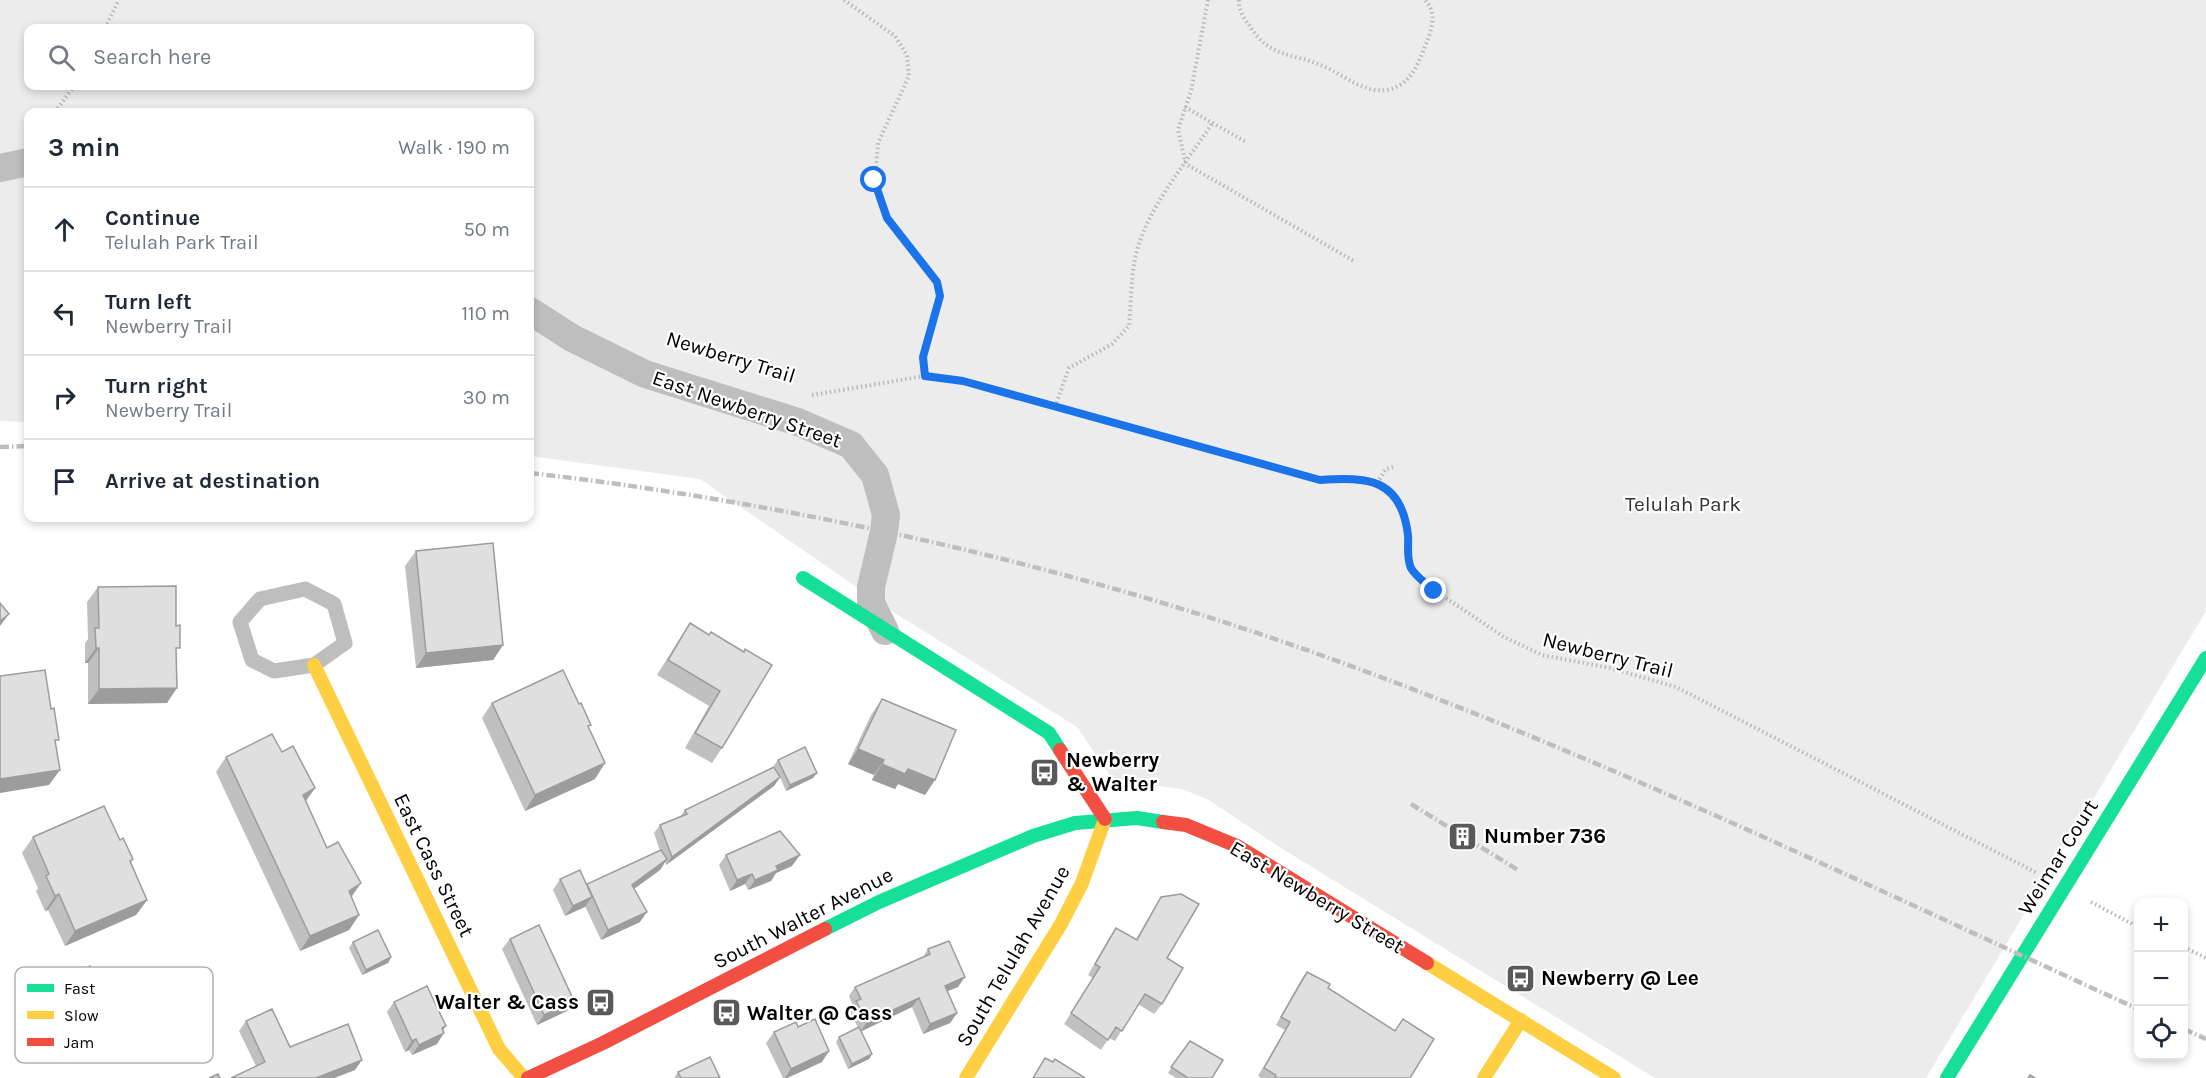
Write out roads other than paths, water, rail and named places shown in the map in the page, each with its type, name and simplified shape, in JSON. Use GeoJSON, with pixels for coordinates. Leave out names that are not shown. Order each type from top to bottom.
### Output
{"type":"FeatureCollection","features":[{"type":"Feature","properties":{"kind":"street"},"geometry":{"type":"LineString","coordinates":[[0,168],[24,163]]}},
{"type":"Feature","properties":{"kind":"street","name":"East Newberry Street"},"geometry":{"type":"LineString","coordinates":[[534,314],[572,338],[645,374],[798,422],[833,435],[851,446],[875,475],[885,515],[884,532],[871,587],[871,603],[885,631]]}},
{"type":"Feature","properties":{"kind":"street"},"geometry":{"type":"LineString","coordinates":[[803,578],[1049,734],[1105,819]]}},
{"type":"Feature","properties":{"kind":"street","name":"Weimar Court"},"geometry":{"type":"LineString","coordinates":[[1947,1078],[2206,658]]}},
{"type":"Feature","properties":{"kind":"street","name":"East Cass Street"},"geometry":{"type":"LineString","coordinates":[[314,665],[499,1049],[526,1078]]}},
{"type":"Feature","properties":{"kind":"street","name":"East Newberry Street"},"geometry":{"type":"LineString","coordinates":[[1105,819],[1137,818],[1186,825],[1237,846],[1614,1078]]}},
{"type":"Feature","properties":{"kind":"street","name":"South Walter Avenue"},"geometry":{"type":"LineString","coordinates":[[526,1078],[603,1043],[879,902],[1033,836],[1075,823],[1105,819]]}},
{"type":"Feature","properties":{"kind":"street","name":"South Telulah Avenue"},"geometry":{"type":"LineString","coordinates":[[966,1078],[1061,924],[1082,883],[1105,819]]}},
{"type":"Feature","properties":{"kind":"street"},"geometry":{"type":"LineString","coordinates":[[1484,1078],[1521,1020]]}},
{"type":"Feature","properties":{"kind":"lane"},"geometry":{"type":"LineString","coordinates":[[305,589],[334,604],[345,643],[314,665],[274,671],[252,660],[240,622],[260,599],[305,589]]}},
{"type":"Feature","properties":{"kind":"railway"},"geometry":{"type":"LineString","coordinates":[[0,447],[24,446]]}},
{"type":"Feature","properties":{"kind":"railway"},"geometry":{"type":"LineString","coordinates":[[534,474],[731,502],[833,521],[1035,567],[1233,625],[1329,658],[1535,738],[1737,825],[2134,1007]]}},
{"type":"Feature","properties":{"kind":"railway"},"geometry":{"type":"LineString","coordinates":[[1411,804],[1518,870]]}},
{"type":"Feature","properties":{"kind":"railway"},"geometry":{"type":"LineString","coordinates":[[2188,1031],[2206,1039]]}},
{"type":"Feature","properties":{"kind":"place","name":"Newberry & Walter"},"geometry":{"type":"Point","coordinates":[1045,772]}},
{"type":"Feature","properties":{"kind":"place","name":"Number 736"},"geometry":{"type":"Point","coordinates":[1463,836]}},
{"type":"Feature","properties":{"kind":"place","name":"Newberry @ Lee"},"geometry":{"type":"Point","coordinates":[1520,978]}},
{"type":"Feature","properties":{"kind":"place","name":"Walter & Cass"},"geometry":{"type":"Point","coordinates":[600,1002]}},
{"type":"Feature","properties":{"kind":"place","name":"Walter @ Cass"},"geometry":{"type":"Point","coordinates":[726,1013]}},
{"type":"Feature","properties":{"kind":"park label","name":"Telulah Park"},"geometry":{"type":"Point","coordinates":[1683,504]}}]}
